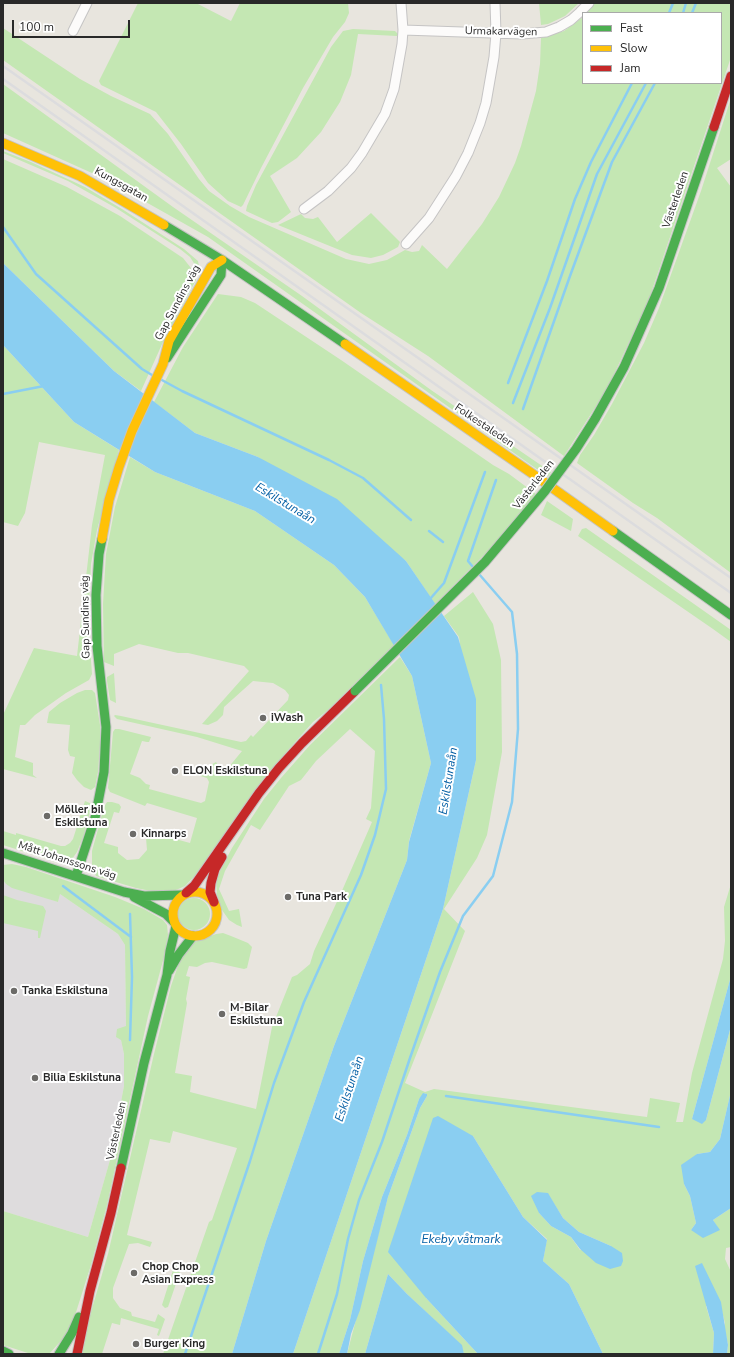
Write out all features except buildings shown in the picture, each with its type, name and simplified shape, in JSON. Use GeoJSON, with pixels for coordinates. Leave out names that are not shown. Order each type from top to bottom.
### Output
{"type":"FeatureCollection","features":[{"type":"Feature","properties":{"kind":"main road","name":"Västerleden"},"geometry":{"type":"LineString","coordinates":[[184,894],[194,886],[234,831],[259,793],[302,743],[485,562],[546,491],[576,449],[595,419],[624,367],[639,335],[656,293],[731,76]]}},
{"type":"Feature","properties":{"kind":"main road","name":"Kungsgatan"},"geometry":{"type":"LineString","coordinates":[[3,143],[80,176],[138,208],[222,260]]}},
{"type":"Feature","properties":{"kind":"main road","name":"Gap Sundins väg"},"geometry":{"type":"LineString","coordinates":[[161,369],[169,341],[204,278],[211,267],[222,260]]}},
{"type":"Feature","properties":{"kind":"main road","name":"Gap Sundins väg"},"geometry":{"type":"LineString","coordinates":[[76,876],[95,818],[104,772],[106,728],[97,646],[96,595],[101,541],[109,500],[132,431],[161,369],[221,275],[222,260]]}},
{"type":"Feature","properties":{"kind":"main road","name":"Folkestaleden"},"geometry":{"type":"LineString","coordinates":[[222,260],[530,472],[731,615]]}},
{"type":"Feature","properties":{"kind":"main road","name":"Västerleden"},"geometry":{"type":"LineString","coordinates":[[214,902],[210,892],[215,868],[234,831]]}},
{"type":"Feature","properties":{"kind":"main road","name":"Mått Johanssons väg"},"geometry":{"type":"LineString","coordinates":[[3,853],[124,892],[144,896],[184,894]]}},
{"type":"Feature","properties":{"kind":"main road","name":"Mått Johanssons väg"},"geometry":{"type":"LineString","coordinates":[[124,892],[166,914],[175,924]]}},
{"type":"Feature","properties":{"kind":"main road"},"geometry":{"type":"LineString","coordinates":[[195,892],[204,894],[214,902],[217,914],[213,926],[205,934],[193,936],[182,932],[175,924],[172,916],[173,908],[176,901],[184,894],[195,892]]}},
{"type":"Feature","properties":{"kind":"main road","name":"Västerleden"},"geometry":{"type":"LineString","coordinates":[[77,1354],[90,1291],[111,1213],[144,1063],[167,975],[175,924]]}},
{"type":"Feature","properties":{"kind":"main road","name":"Västerleden"},"geometry":{"type":"LineString","coordinates":[[167,975],[179,954],[193,936]]}},
{"type":"Feature","properties":{"kind":"main road","name":"Västerleden"},"geometry":{"type":"LineString","coordinates":[[59,1354],[72,1333],[90,1291]]}},
{"type":"Feature","properties":{"kind":"main road"},"geometry":{"type":"LineString","coordinates":[[3,1352],[9,1354]]}},
{"type":"Feature","properties":{"kind":"street"},"geometry":{"type":"LineString","coordinates":[[73,31],[87,3]]}},
{"type":"Feature","properties":{"kind":"street"},"geometry":{"type":"LineString","coordinates":[[304,209],[328,191],[348,172],[362,153],[385,114],[394,89],[402,44],[403,30],[401,3]]}},
{"type":"Feature","properties":{"kind":"street"},"geometry":{"type":"LineString","coordinates":[[406,244],[429,218],[443,198],[468,153],[486,103],[494,57],[496,33],[495,3]]}},
{"type":"Feature","properties":{"kind":"street","name":"Urmakarvägen"},"geometry":{"type":"LineString","coordinates":[[403,30],[522,34],[546,32],[571,20],[589,3]]}},
{"type":"Feature","properties":{"kind":"shaded area"},"geometry":{"type":"Polygon","coordinates":[[[3,880],[6,884],[58,902],[60,894],[118,934],[125,945],[126,1026],[121,1040],[124,1054],[124,1086],[110,1160],[88,1237],[3,1211],[3,880]]]}},
{"type":"Feature","properties":{"kind":"green space"},"geometry":{"type":"Polygon","coordinates":[[[138,3],[196,3],[231,21],[240,3],[348,3],[349,13],[345,22],[333,37],[303,88],[241,207],[228,201],[208,183],[181,144],[156,112],[101,85],[99,81],[138,3]]]}},
{"type":"Feature","properties":{"kind":"green space"},"geometry":{"type":"Polygon","coordinates":[[[539,3],[579,3],[565,16],[548,24],[541,25],[539,3]]]}},
{"type":"Feature","properties":{"kind":"green space"},"geometry":{"type":"Polygon","coordinates":[[[594,3],[731,3],[731,57],[722,84],[722,12],[588,12],[594,3]]]}},
{"type":"Feature","properties":{"kind":"green space"},"geometry":{"type":"Polygon","coordinates":[[[582,18],[582,84],[722,84],[648,302],[607,389],[564,456],[428,356],[361,313],[3,60],[3,28],[80,79],[111,96],[150,114],[168,134],[209,191],[249,217],[346,259],[369,264],[387,260],[405,250],[412,252],[419,251],[422,245],[447,269],[482,224],[499,197],[515,163],[536,91],[540,64],[541,38],[564,31],[582,18]]]}},
{"type":"Feature","properties":{"kind":"green space"},"geometry":{"type":"Polygon","coordinates":[[[353,29],[395,31],[398,34],[397,36],[358,34],[351,75],[340,102],[321,132],[297,158],[270,176],[291,212],[278,222],[272,223],[246,211],[256,185],[331,47],[343,31],[353,29]]]}},
{"type":"Feature","properties":{"kind":"green space"},"geometry":{"type":"Polygon","coordinates":[[[3,84],[173,207],[302,296],[431,390],[551,472],[548,477],[208,237],[103,178],[3,133],[3,84]]]}},
{"type":"Feature","properties":{"kind":"green space"},"geometry":{"type":"Polygon","coordinates":[[[731,98],[731,159],[717,168],[731,187],[731,573],[657,518],[633,503],[577,463],[580,455],[594,435],[612,404],[644,343],[659,308],[701,191],[731,98]]]}},
{"type":"Feature","properties":{"kind":"green space"},"geometry":{"type":"Polygon","coordinates":[[[3,151],[85,187],[122,209],[184,249],[198,261],[200,271],[190,257],[180,249],[116,208],[68,181],[3,153],[3,151]]]}},
{"type":"Feature","properties":{"kind":"green space"},"geometry":{"type":"Polygon","coordinates":[[[3,159],[67,187],[120,216],[183,258],[191,268],[196,280],[163,342],[141,391],[114,371],[3,263],[3,159]]]}},
{"type":"Feature","properties":{"kind":"green space"},"geometry":{"type":"Polygon","coordinates":[[[371,213],[400,242],[398,247],[383,255],[371,258],[352,255],[278,225],[301,214],[305,218],[313,219],[318,217],[337,242],[371,213]]]}},
{"type":"Feature","properties":{"kind":"green space"},"geometry":{"type":"Polygon","coordinates":[[[218,294],[241,297],[255,303],[341,360],[493,465],[509,474],[536,494],[493,546],[435,604],[406,561],[258,457],[195,433],[154,402],[183,347],[218,294]]]}},
{"type":"Feature","properties":{"kind":"green space"},"geometry":{"type":"Polygon","coordinates":[[[3,345],[74,422],[119,450],[97,530],[91,564],[88,619],[92,674],[89,680],[66,693],[35,715],[25,725],[20,725],[15,757],[33,763],[33,775],[37,778],[3,769],[3,715],[34,648],[77,656],[92,525],[105,455],[39,442],[25,513],[18,526],[3,522],[3,345]]]}},
{"type":"Feature","properties":{"kind":"green space"},"geometry":{"type":"Polygon","coordinates":[[[130,457],[155,472],[255,511],[334,565],[365,597],[394,645],[328,710],[313,722],[288,750],[203,867],[185,886],[176,890],[156,892],[136,888],[96,876],[92,864],[92,851],[104,807],[107,802],[112,802],[119,804],[121,807],[119,813],[114,812],[104,843],[118,847],[118,853],[127,860],[139,859],[147,850],[146,838],[144,837],[146,831],[190,843],[197,818],[147,803],[145,806],[110,792],[108,788],[113,732],[115,729],[119,729],[151,737],[149,742],[142,741],[130,774],[140,778],[146,784],[150,785],[149,789],[201,803],[205,801],[209,782],[207,778],[194,774],[216,762],[223,774],[242,751],[197,737],[117,719],[114,716],[121,716],[241,742],[246,741],[251,735],[253,737],[288,700],[289,695],[285,690],[273,683],[253,681],[224,707],[223,715],[217,721],[208,725],[202,724],[249,671],[244,666],[188,653],[178,653],[139,644],[114,654],[114,666],[104,662],[103,604],[106,554],[115,507],[130,457]]]}},
{"type":"Feature","properties":{"kind":"green space"},"geometry":{"type":"Polygon","coordinates":[[[547,501],[573,519],[571,531],[541,515],[547,501]]]}},
{"type":"Feature","properties":{"kind":"green space"},"geometry":{"type":"Polygon","coordinates":[[[586,528],[731,630],[731,642],[578,536],[582,529],[586,528]]]}},
{"type":"Feature","properties":{"kind":"green space"},"geometry":{"type":"Polygon","coordinates":[[[473,592],[493,624],[501,660],[502,752],[487,835],[477,858],[444,909],[465,931],[405,1083],[425,1092],[434,1089],[647,1117],[650,1098],[680,1103],[676,1122],[683,1122],[692,1073],[723,959],[725,941],[724,907],[731,884],[731,976],[692,1119],[706,1120],[731,1026],[731,1091],[720,1139],[710,1152],[697,1154],[684,1184],[690,1196],[696,1223],[691,1230],[719,1230],[713,1220],[731,1208],[731,1247],[726,1248],[725,1259],[731,1272],[731,1354],[727,1354],[728,1345],[724,1326],[725,1323],[720,1304],[706,1306],[714,1333],[713,1354],[603,1354],[569,1284],[543,1261],[547,1239],[523,1217],[473,1136],[426,1298],[478,1354],[464,1354],[461,1345],[388,1274],[365,1354],[347,1354],[388,1197],[420,1108],[427,1096],[425,1093],[419,1099],[407,1135],[382,1197],[363,1261],[350,1320],[339,1354],[293,1354],[443,909],[476,760],[459,637],[444,616],[473,592]],[[548,1194],[539,1213],[551,1226],[571,1237],[580,1250],[611,1246],[579,1232],[563,1218],[548,1194]]]}},
{"type":"Feature","properties":{"kind":"green space"},"geometry":{"type":"Polygon","coordinates":[[[400,657],[412,676],[431,763],[409,841],[407,860],[334,1046],[266,1241],[232,1354],[163,1354],[209,1222],[212,1220],[237,1148],[173,1131],[170,1143],[150,1139],[127,1235],[152,1242],[150,1247],[138,1243],[129,1244],[113,1288],[113,1298],[120,1308],[131,1312],[132,1316],[155,1322],[158,1314],[165,1319],[159,1336],[157,1335],[159,1329],[121,1318],[120,1325],[112,1323],[102,1354],[82,1354],[86,1329],[108,1254],[154,1054],[171,986],[179,963],[192,943],[216,934],[223,933],[248,943],[252,947],[247,968],[244,969],[212,962],[205,963],[197,967],[189,966],[186,976],[190,977],[186,999],[187,1003],[175,1073],[192,1076],[190,1092],[256,1109],[272,1027],[292,977],[297,975],[310,964],[314,951],[372,822],[366,819],[371,808],[375,751],[350,729],[316,761],[301,780],[289,786],[260,830],[251,825],[225,871],[219,889],[229,911],[239,909],[242,927],[229,920],[222,910],[217,895],[216,881],[221,869],[232,848],[264,799],[281,778],[310,745],[400,657]]]}},
{"type":"Feature","properties":{"kind":"green space"},"geometry":{"type":"Polygon","coordinates":[[[114,673],[116,703],[110,700],[107,681],[107,677],[114,673]]]}},
{"type":"Feature","properties":{"kind":"green space"},"geometry":{"type":"Polygon","coordinates":[[[85,690],[92,690],[95,693],[100,725],[98,772],[95,787],[91,790],[84,787],[72,773],[75,757],[70,756],[68,750],[70,725],[47,723],[49,712],[60,703],[85,690]]]}},
{"type":"Feature","properties":{"kind":"green space"},"geometry":{"type":"Polygon","coordinates":[[[85,801],[92,804],[84,835],[77,852],[72,859],[65,861],[54,861],[3,845],[3,831],[65,846],[73,839],[85,801]]]}},
{"type":"Feature","properties":{"kind":"green space"},"geometry":{"type":"Polygon","coordinates":[[[12,864],[26,867],[115,897],[144,909],[163,920],[167,925],[168,935],[164,957],[148,1016],[107,1205],[91,1265],[70,1331],[49,1354],[31,1354],[3,1345],[3,1211],[88,1237],[110,1160],[124,1086],[124,1054],[121,1040],[116,1037],[117,1029],[126,1026],[125,945],[118,934],[60,894],[58,902],[12,888],[6,884],[3,880],[3,865],[12,864]]]}},
{"type":"Feature","properties":{"kind":"green space"},"geometry":{"type":"Polygon","coordinates":[[[3,895],[43,906],[46,911],[40,938],[38,938],[38,931],[3,923],[3,895]]]}},
{"type":"Feature","properties":{"kind":"green space"},"geometry":{"type":"Polygon","coordinates":[[[191,898],[197,898],[207,905],[210,914],[209,920],[203,927],[197,930],[191,930],[181,923],[178,917],[178,911],[185,901],[191,898]]]}},
{"type":"Feature","properties":{"kind":"green space"},"geometry":{"type":"Polygon","coordinates":[[[176,1266],[179,1268],[180,1272],[168,1307],[165,1308],[162,1305],[174,1267],[176,1266]]]}},
{"type":"Feature","properties":{"kind":"water","name":"Eskilstunaån"},"geometry":{"type":"Polygon","coordinates":[[[3,263],[114,371],[195,433],[258,457],[337,499],[406,561],[458,637],[476,699],[476,760],[443,909],[293,1354],[232,1354],[266,1241],[334,1046],[407,860],[409,842],[431,763],[412,676],[365,597],[334,565],[255,511],[155,472],[74,422],[3,345],[3,263]]]}},
{"type":"Feature","properties":{"kind":"water"},"geometry":{"type":"Polygon","coordinates":[[[731,976],[731,1026],[706,1120],[702,1124],[692,1119],[731,976]]]}},
{"type":"Feature","properties":{"kind":"water"},"geometry":{"type":"Polygon","coordinates":[[[731,1091],[731,1208],[713,1220],[720,1230],[703,1238],[691,1230],[696,1223],[690,1196],[684,1184],[681,1165],[697,1154],[710,1152],[720,1139],[731,1091]]]}},
{"type":"Feature","properties":{"kind":"water"},"geometry":{"type":"Polygon","coordinates":[[[423,1093],[427,1094],[427,1096],[420,1108],[388,1197],[360,1310],[351,1334],[347,1354],[339,1354],[350,1320],[363,1261],[382,1197],[407,1135],[419,1099],[423,1093]]]}},
{"type":"Feature","properties":{"kind":"water","name":"Ekeby våtmark"},"geometry":{"type":"Polygon","coordinates":[[[438,1116],[473,1136],[523,1217],[547,1240],[543,1261],[569,1284],[603,1354],[478,1354],[426,1298],[388,1252],[433,1118],[438,1116]]]}},
{"type":"Feature","properties":{"kind":"water"},"geometry":{"type":"Polygon","coordinates":[[[537,1192],[548,1193],[563,1218],[579,1232],[611,1246],[622,1253],[623,1261],[621,1266],[610,1269],[596,1263],[580,1249],[571,1237],[551,1226],[539,1213],[531,1196],[537,1192]]]}},
{"type":"Feature","properties":{"kind":"water"},"geometry":{"type":"Polygon","coordinates":[[[702,1263],[721,1302],[728,1345],[727,1354],[713,1354],[714,1333],[695,1266],[702,1263]]]}},
{"type":"Feature","properties":{"kind":"water"},"geometry":{"type":"Polygon","coordinates":[[[388,1274],[407,1294],[462,1345],[464,1354],[365,1354],[388,1274]]]}},
{"type":"Feature","properties":{"kind":"waterway"},"geometry":{"type":"LineString","coordinates":[[669,12],[673,3]]}},
{"type":"Feature","properties":{"kind":"waterway"},"geometry":{"type":"LineString","coordinates":[[683,12],[686,3]]}},
{"type":"Feature","properties":{"kind":"waterway"},"geometry":{"type":"LineString","coordinates":[[692,12],[696,3]]}},
{"type":"Feature","properties":{"kind":"waterway"},"geometry":{"type":"LineString","coordinates":[[508,383],[547,281],[575,199],[591,162],[631,84]]}},
{"type":"Feature","properties":{"kind":"waterway"},"geometry":{"type":"LineString","coordinates":[[513,403],[550,308],[597,174],[645,84]]}},
{"type":"Feature","properties":{"kind":"waterway"},"geometry":{"type":"LineString","coordinates":[[523,409],[612,162],[654,84]]}},
{"type":"Feature","properties":{"kind":"waterway"},"geometry":{"type":"LineString","coordinates":[[3,227],[36,274],[142,369],[152,375]]}},
{"type":"Feature","properties":{"kind":"waterway"},"geometry":{"type":"LineString","coordinates":[[160,379],[182,391],[329,460],[363,478],[411,520]]}},
{"type":"Feature","properties":{"kind":"waterway"},"geometry":{"type":"LineString","coordinates":[[3,394],[44,386]]}},
{"type":"Feature","properties":{"kind":"waterway"},"geometry":{"type":"LineString","coordinates":[[430,599],[444,583],[485,472]]}},
{"type":"Feature","properties":{"kind":"waterway"},"geometry":{"type":"LineString","coordinates":[[473,567],[468,561],[496,480]]}},
{"type":"Feature","properties":{"kind":"waterway"},"geometry":{"type":"LineString","coordinates":[[429,531],[443,542]]}},
{"type":"Feature","properties":{"kind":"waterway"},"geometry":{"type":"LineString","coordinates":[[318,1354],[337,1294],[348,1239],[359,1200],[382,1142],[440,972],[463,916],[493,876],[512,802],[518,729],[517,654],[512,612],[479,574]]}},
{"type":"Feature","properties":{"kind":"waterway"},"geometry":{"type":"LineString","coordinates":[[185,1354],[250,1161],[274,1083],[304,1002],[361,875],[375,835],[386,789],[384,719],[381,685]]}},
{"type":"Feature","properties":{"kind":"waterway"},"geometry":{"type":"LineString","coordinates":[[63,886],[131,937]]}},
{"type":"Feature","properties":{"kind":"waterway"},"geometry":{"type":"LineString","coordinates":[[130,914],[132,977],[130,1040]]}},
{"type":"Feature","properties":{"kind":"waterway"},"geometry":{"type":"LineString","coordinates":[[446,1096],[659,1127]]}},
{"type":"Feature","properties":{"kind":"railway"},"geometry":{"type":"LineString","coordinates":[[3,66],[731,578]]}},
{"type":"Feature","properties":{"kind":"railway"},"geometry":{"type":"LineString","coordinates":[[3,79],[731,593]]}},
{"type":"Feature","properties":{"kind":"traffic: fast"},"geometry":{"type":"LineString","coordinates":[[595,419],[624,367],[659,288],[714,127]]}},
{"type":"Feature","properties":{"kind":"traffic: fast"},"geometry":{"type":"LineString","coordinates":[[164,225],[222,260],[345,344]]}},
{"type":"Feature","properties":{"kind":"traffic: fast"},"geometry":{"type":"LineString","coordinates":[[167,358],[221,275],[222,260]]}},
{"type":"Feature","properties":{"kind":"traffic: fast"},"geometry":{"type":"LineString","coordinates":[[355,691],[485,562],[545,491],[576,449],[595,419]]}},
{"type":"Feature","properties":{"kind":"traffic: fast"},"geometry":{"type":"LineString","coordinates":[[613,531],[731,615]]}},
{"type":"Feature","properties":{"kind":"traffic: fast"},"geometry":{"type":"LineString","coordinates":[[76,876],[95,818],[104,772],[106,727],[97,646],[96,595],[99,554],[102,539]]}},
{"type":"Feature","properties":{"kind":"traffic: fast"},"geometry":{"type":"LineString","coordinates":[[3,853],[124,892],[144,896],[182,895]]}},
{"type":"Feature","properties":{"kind":"traffic: fast"},"geometry":{"type":"LineString","coordinates":[[134,897],[166,914],[174,922]]}},
{"type":"Feature","properties":{"kind":"traffic: fast"},"geometry":{"type":"LineString","coordinates":[[121,1168],[144,1063],[167,975],[170,951],[176,926]]}},
{"type":"Feature","properties":{"kind":"traffic: fast"},"geometry":{"type":"LineString","coordinates":[[169,971],[179,954],[193,936]]}},
{"type":"Feature","properties":{"kind":"traffic: fast"},"geometry":{"type":"LineString","coordinates":[[59,1354],[72,1333],[79,1317]]}},
{"type":"Feature","properties":{"kind":"traffic: fast"},"geometry":{"type":"LineString","coordinates":[[3,1351],[9,1354]]}},
{"type":"Feature","properties":{"kind":"traffic: slow"},"geometry":{"type":"LineString","coordinates":[[3,143],[80,176],[164,225]]}},
{"type":"Feature","properties":{"kind":"traffic: slow"},"geometry":{"type":"LineString","coordinates":[[102,539],[109,500],[119,467],[132,431],[163,364],[169,341],[211,267],[222,260]]}},
{"type":"Feature","properties":{"kind":"traffic: slow"},"geometry":{"type":"LineString","coordinates":[[345,344],[613,531]]}},
{"type":"Feature","properties":{"kind":"traffic: slow"},"geometry":{"type":"LineString","coordinates":[[191,892],[199,892],[204,893],[211,898],[216,905],[217,914],[216,923],[211,930],[204,935],[191,936],[183,933],[176,926],[173,918],[173,910],[176,902],[183,895],[191,892]]}},
{"type":"Feature","properties":{"kind":"traffic: jam"},"geometry":{"type":"LineString","coordinates":[[714,127],[731,76]]}},
{"type":"Feature","properties":{"kind":"traffic: jam"},"geometry":{"type":"LineString","coordinates":[[186,893],[194,886],[259,793],[279,768],[355,691]]}},
{"type":"Feature","properties":{"kind":"traffic: jam"},"geometry":{"type":"LineString","coordinates":[[214,902],[210,892],[211,883],[215,869],[222,857]]}},
{"type":"Feature","properties":{"kind":"traffic: jam"},"geometry":{"type":"LineString","coordinates":[[77,1354],[90,1291],[111,1213],[121,1168]]}},
{"type":"Feature","properties":{"kind":"place","name":"iWash"},"geometry":{"type":"Point","coordinates":[263,718]}},
{"type":"Feature","properties":{"kind":"place","name":"ELON Eskilstuna"},"geometry":{"type":"Point","coordinates":[175,771]}},
{"type":"Feature","properties":{"kind":"place","name":"Möller bil Eskilstuna"},"geometry":{"type":"Point","coordinates":[47,816]}},
{"type":"Feature","properties":{"kind":"place","name":"Kinnarps"},"geometry":{"type":"Point","coordinates":[133,834]}},
{"type":"Feature","properties":{"kind":"place","name":"Tuna Park"},"geometry":{"type":"Point","coordinates":[288,897]}},
{"type":"Feature","properties":{"kind":"place","name":"Tanka Eskilstuna"},"geometry":{"type":"Point","coordinates":[14,991]}},
{"type":"Feature","properties":{"kind":"place","name":"M-Bilar Eskilstuna"},"geometry":{"type":"Point","coordinates":[222,1014]}},
{"type":"Feature","properties":{"kind":"place","name":"Bilia Eskilstuna"},"geometry":{"type":"Point","coordinates":[35,1078]}},
{"type":"Feature","properties":{"kind":"place","name":"Chop Chop Asian Express"},"geometry":{"type":"Point","coordinates":[134,1273]}},
{"type":"Feature","properties":{"kind":"place","name":"Burger King"},"geometry":{"type":"Point","coordinates":[136,1344]}}]}
